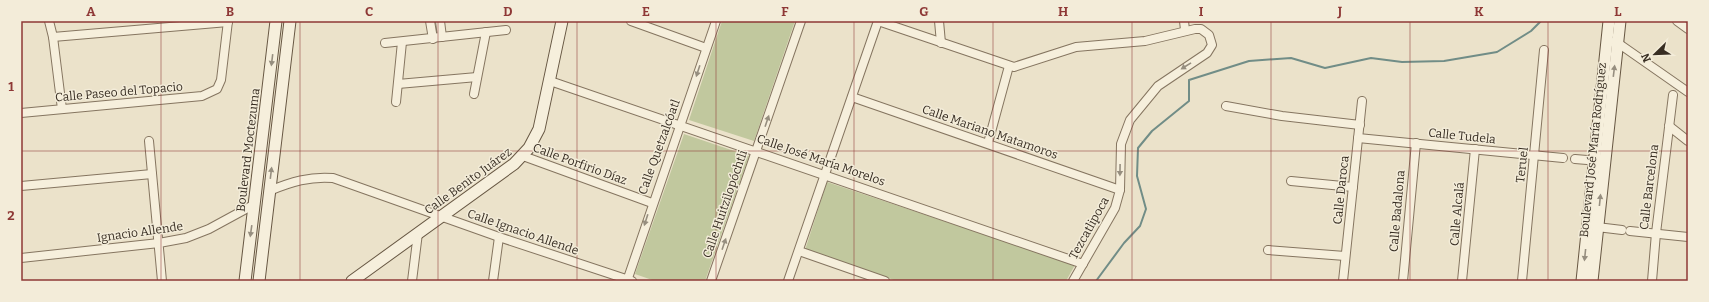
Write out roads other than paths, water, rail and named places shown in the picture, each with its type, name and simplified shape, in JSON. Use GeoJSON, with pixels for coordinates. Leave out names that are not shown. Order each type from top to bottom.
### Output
{"type":"FeatureCollection","features":[{"type":"Feature","properties":{"kind":"street"},"geometry":{"type":"LineString","coordinates":[[49,21],[53,38],[62,109]]}},
{"type":"Feature","properties":{"kind":"street","name":"Boulevard Moctezuma"},"geometry":{"type":"LineString","coordinates":[[245,281],[276,21]]}},
{"type":"Feature","properties":{"kind":"street"},"geometry":{"type":"LineString","coordinates":[[259,281],[290,21]]}},
{"type":"Feature","properties":{"kind":"street"},"geometry":{"type":"LineString","coordinates":[[430,21],[433,38]]}},
{"type":"Feature","properties":{"kind":"street"},"geometry":{"type":"LineString","coordinates":[[440,21],[442,37]]}},
{"type":"Feature","properties":{"kind":"street","name":"Calle Benito Juárez"},"geometry":{"type":"LineString","coordinates":[[352,281],[523,156],[534,140],[539,129],[562,21]]}},
{"type":"Feature","properties":{"kind":"street"},"geometry":{"type":"LineString","coordinates":[[631,21],[706,48]]}},
{"type":"Feature","properties":{"kind":"street","name":"Calle Quetzalcóatl"},"geometry":{"type":"LineString","coordinates":[[629,280],[652,203],[716,21]]}},
{"type":"Feature","properties":{"kind":"street","name":"Calle Huitzilopóchtli"},"geometry":{"type":"LineString","coordinates":[[711,281],[801,21]]}},
{"type":"Feature","properties":{"kind":"street"},"geometry":{"type":"LineString","coordinates":[[788,281],[878,21],[1009,66],[1018,66],[1076,47],[1145,41],[1184,30],[1184,21]]}},
{"type":"Feature","properties":{"kind":"street"},"geometry":{"type":"LineString","coordinates":[[939,21],[941,43]]}},
{"type":"Feature","properties":{"kind":"street","name":"Boulevard José María Rodríguez"},"geometry":{"type":"LineString","coordinates":[[1592,281],[1597,228],[1599,161],[1609,21]]}},
{"type":"Feature","properties":{"kind":"street","name":"Boulevard José María Rodríguez"},"geometry":{"type":"LineString","coordinates":[[1582,281],[1618,43],[1620,21]]}},
{"type":"Feature","properties":{"kind":"street"},"geometry":{"type":"LineString","coordinates":[[1677,21],[1688,29]]}},
{"type":"Feature","properties":{"kind":"street"},"geometry":{"type":"LineString","coordinates":[[53,38],[228,22]]}},
{"type":"Feature","properties":{"kind":"street","name":"Calle Paseo del Topacio"},"geometry":{"type":"LineString","coordinates":[[21,113],[202,96],[217,90],[221,80],[228,22]]}},
{"type":"Feature","properties":{"kind":"street","name":"Tezcatlipoca"},"geometry":{"type":"LineString","coordinates":[[1073,281],[1115,208],[1120,190],[1122,144],[1130,120],[1158,86],[1207,53],[1212,45],[1212,40],[1205,31],[1195,29],[1184,30]]}},
{"type":"Feature","properties":{"kind":"street"},"geometry":{"type":"LineString","coordinates":[[385,43],[506,30]]}},
{"type":"Feature","properties":{"kind":"street"},"geometry":{"type":"LineString","coordinates":[[474,94],[486,32]]}},
{"type":"Feature","properties":{"kind":"street"},"geometry":{"type":"LineString","coordinates":[[1607,37],[1618,43],[1688,92]]}},
{"type":"Feature","properties":{"kind":"street"},"geometry":{"type":"LineString","coordinates":[[396,102],[402,42]]}},
{"type":"Feature","properties":{"kind":"street","name":"Teruel"},"geometry":{"type":"LineString","coordinates":[[1522,281],[1544,50]]}},
{"type":"Feature","properties":{"kind":"street"},"geometry":{"type":"LineString","coordinates":[[988,143],[1009,66]]}},
{"type":"Feature","properties":{"kind":"street"},"geometry":{"type":"LineString","coordinates":[[398,84],[477,77]]}},
{"type":"Feature","properties":{"kind":"street","name":"Calle José María Morelos"},"geometry":{"type":"LineString","coordinates":[[550,81],[825,174],[1083,264]]}},
{"type":"Feature","properties":{"kind":"street","name":"Calle Barcelona"},"geometry":{"type":"LineString","coordinates":[[1652,281],[1672,95]]}},
{"type":"Feature","properties":{"kind":"street","name":"Calle Mariano Matamoros"},"geometry":{"type":"LineString","coordinates":[[852,97],[1120,190]]}},
{"type":"Feature","properties":{"kind":"street","name":"Calle Daroca"},"geometry":{"type":"LineString","coordinates":[[1343,281],[1362,101]]}},
{"type":"Feature","properties":{"kind":"street"},"geometry":{"type":"LineString","coordinates":[[1226,106],[1282,116],[1360,125]]}},
{"type":"Feature","properties":{"kind":"street"},"geometry":{"type":"LineString","coordinates":[[1669,126],[1688,141]]}},
{"type":"Feature","properties":{"kind":"street","name":"Calle Tudela"},"geometry":{"type":"LineString","coordinates":[[1358,138],[1563,158]]}},
{"type":"Feature","properties":{"kind":"street"},"geometry":{"type":"LineString","coordinates":[[149,141],[162,281]]}},
{"type":"Feature","properties":{"kind":"street","name":"Calle Badalona"},"geometry":{"type":"LineString","coordinates":[[1403,281],[1416,143]]}},
{"type":"Feature","properties":{"kind":"street","name":"Calle Alcalá"},"geometry":{"type":"LineString","coordinates":[[1462,281],[1475,149]]}},
{"type":"Feature","properties":{"kind":"street","name":"Calle Porfirio Díaz"},"geometry":{"type":"LineString","coordinates":[[523,156],[652,203]]}},
{"type":"Feature","properties":{"kind":"street"},"geometry":{"type":"LineString","coordinates":[[1575,159],[1599,161]]}},
{"type":"Feature","properties":{"kind":"street"},"geometry":{"type":"LineString","coordinates":[[21,186],[152,174]]}},
{"type":"Feature","properties":{"kind":"street","name":"Calle Ignacio Allende"},"geometry":{"type":"LineString","coordinates":[[269,191],[305,178],[333,178],[499,237],[629,280]]}},
{"type":"Feature","properties":{"kind":"street"},"geometry":{"type":"LineString","coordinates":[[1291,181],[1353,187]]}},
{"type":"Feature","properties":{"kind":"street","name":"Ignacio Allende"},"geometry":{"type":"LineString","coordinates":[[21,258],[159,243],[198,234],[255,204]]}},
{"type":"Feature","properties":{"kind":"street"},"geometry":{"type":"LineString","coordinates":[[1597,228],[1688,237]]}},
{"type":"Feature","properties":{"kind":"street"},"geometry":{"type":"LineString","coordinates":[[412,281],[418,233]]}},
{"type":"Feature","properties":{"kind":"street"},"geometry":{"type":"LineString","coordinates":[[493,281],[499,237]]}},
{"type":"Feature","properties":{"kind":"street"},"geometry":{"type":"LineString","coordinates":[[1268,250],[1345,256]]}},
{"type":"Feature","properties":{"kind":"street"},"geometry":{"type":"LineString","coordinates":[[798,251],[884,281]]}},
{"type":"Feature","properties":{"kind":"waterway"},"geometry":{"type":"LineString","coordinates":[[1096,281],[1124,243],[1140,226],[1146,209],[1137,176],[1138,148],[1152,131],[1189,101],[1189,80],[1249,61],[1291,58],[1325,68],[1371,58],[1402,62],[1444,61],[1497,52],[1531,31],[1541,21]]}}]}
